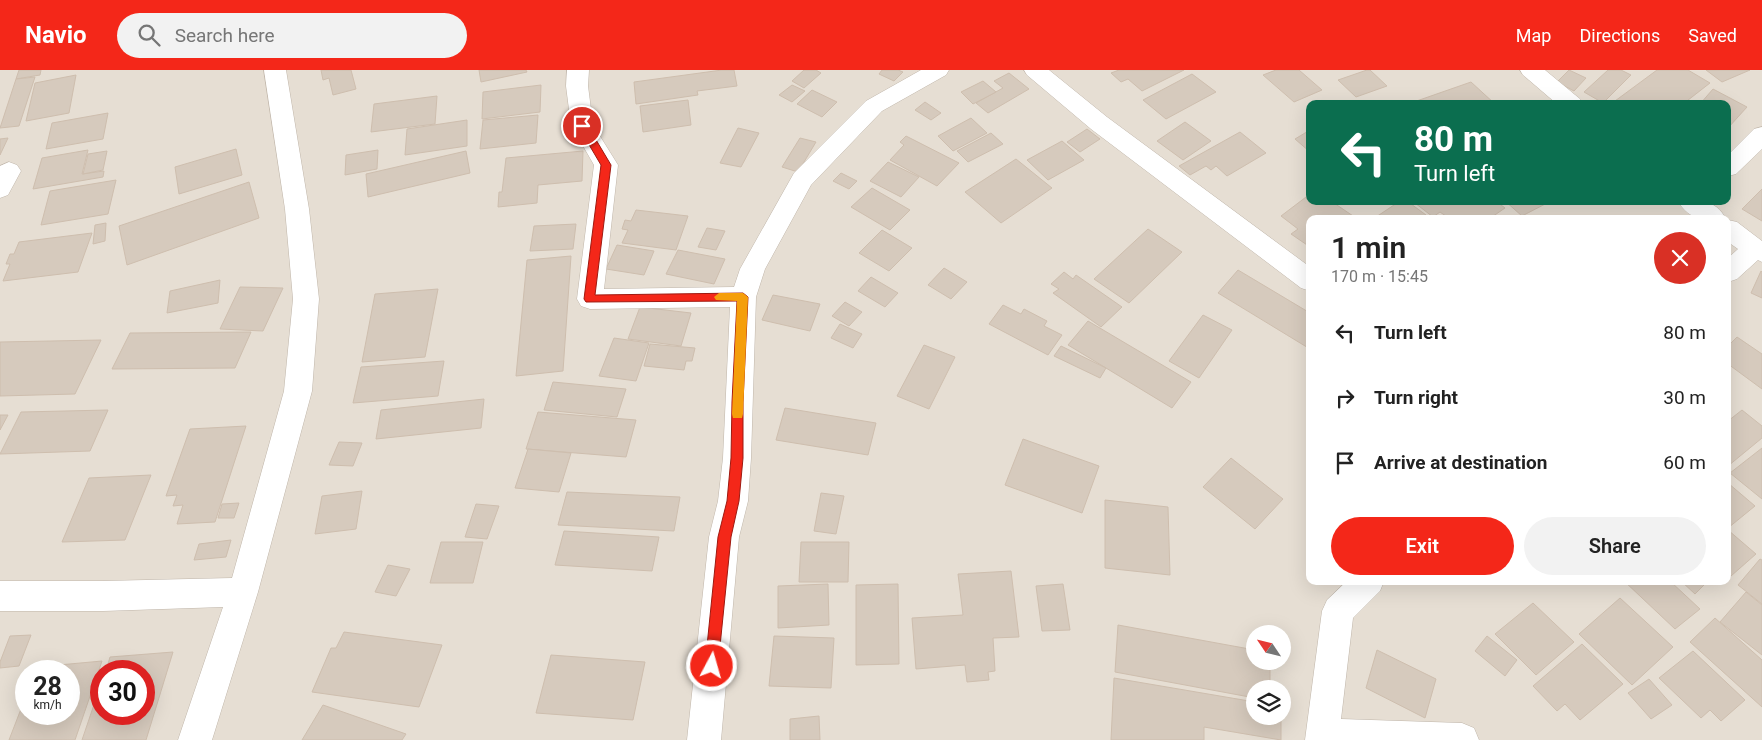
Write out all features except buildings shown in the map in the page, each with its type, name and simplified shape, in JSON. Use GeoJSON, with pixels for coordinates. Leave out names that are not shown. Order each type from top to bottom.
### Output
{"type":"FeatureCollection","features":[{"type":"Feature","properties":{"kind":"street"},"geometry":{"type":"LineString","coordinates":[[196,740],[243,592],[298,391],[306,299],[297,209],[276,70]]}},
{"type":"Feature","properties":{"kind":"street"},"geometry":{"type":"LineString","coordinates":[[578,70],[577,86],[582,126],[606,165],[590,299],[743,297]]}},
{"type":"Feature","properties":{"kind":"street"},"geometry":{"type":"LineString","coordinates":[[704,740],[724,537],[733,501],[737,458],[743,297],[754,269],[802,179],[874,106],[938,70]]}},
{"type":"Feature","properties":{"kind":"street"},"geometry":{"type":"LineString","coordinates":[[1035,70],[1099,122],[1306,279]]}},
{"type":"Feature","properties":{"kind":"street"},"geometry":{"type":"LineString","coordinates":[[1531,70],[1567,100]]}},
{"type":"Feature","properties":{"kind":"street"},"geometry":{"type":"LineString","coordinates":[[1731,165],[1762,134]]}},
{"type":"Feature","properties":{"kind":"street"},"geometry":{"type":"LineString","coordinates":[[1696,205],[1709,215]]}},
{"type":"Feature","properties":{"kind":"street"},"geometry":{"type":"LineString","coordinates":[[1731,231],[1758,250],[1731,270]]}},
{"type":"Feature","properties":{"kind":"street"},"geometry":{"type":"LineString","coordinates":[[1365,585],[1338,611],[1322,738],[1462,740]]}},
{"type":"Feature","properties":{"kind":"street"},"geometry":{"type":"LineString","coordinates":[[0,596],[103,596],[243,592]]}},
{"type":"Feature","properties":{"kind":"shaded area"},"geometry":{"type":"Polygon","coordinates":[[[0,70],[1762,70],[1762,740],[0,740],[0,70]]]}},
{"type":"Feature","properties":{"kind":"slow traffic"},"geometry":{"type":"LineString","coordinates":[[719,297],[743,297],[738,414]]}},
{"type":"Feature","properties":{"kind":"route"},"geometry":{"type":"LineString","coordinates":[[582,126],[606,165],[590,299],[743,297],[737,458],[733,501],[724,537],[712,666]]}}]}
